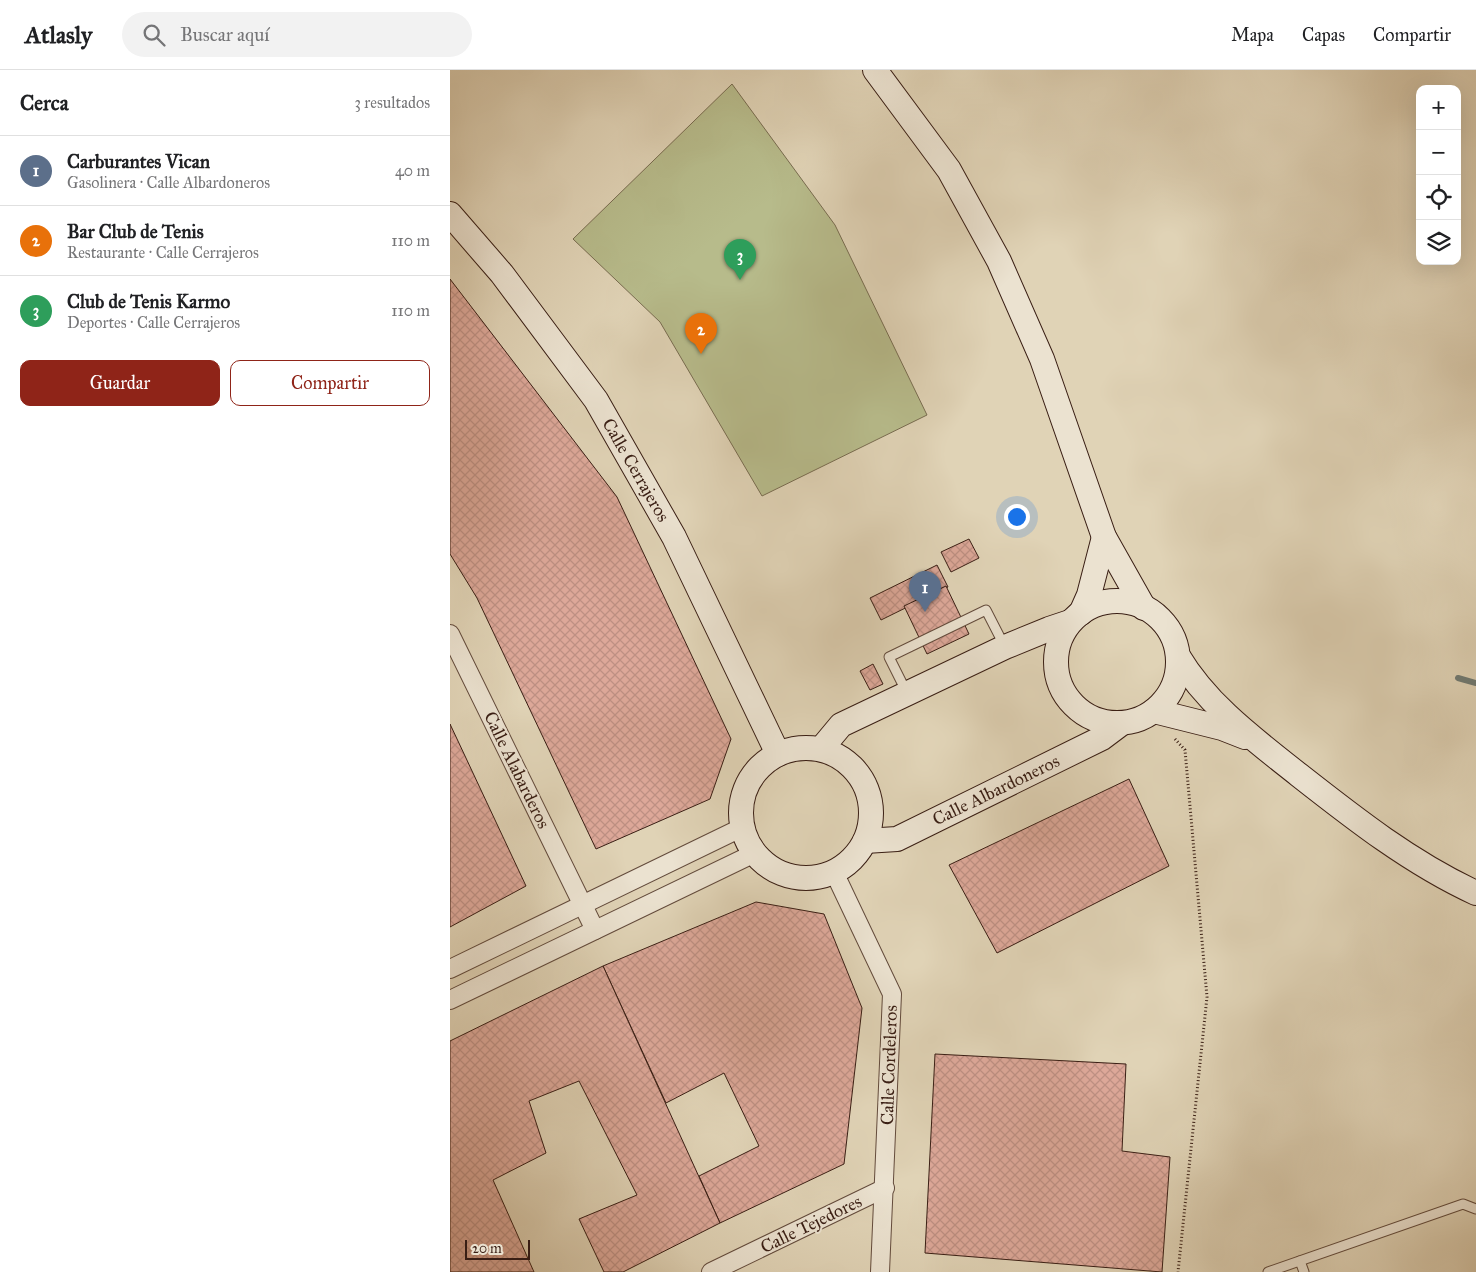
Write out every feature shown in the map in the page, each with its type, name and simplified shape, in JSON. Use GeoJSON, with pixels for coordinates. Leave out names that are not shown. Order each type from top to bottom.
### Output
{"type":"FeatureCollection","features":[{"type":"Feature","properties":{"kind":"street"},"geometry":{"type":"LineString","coordinates":[[875,70],[949,170],[1000,261],[1042,359],[1104,537],[1144,608]]}},
{"type":"Feature","properties":{"kind":"street","name":"Calle Cerrajeros"},"geometry":{"type":"LineString","coordinates":[[450,214],[502,274],[596,400],[674,537],[778,754]]}},
{"type":"Feature","properties":{"kind":"street"},"geometry":{"type":"LineString","coordinates":[[1104,537],[1089,595],[1060,640],[1056,660],[1058,681],[1068,699],[1083,713],[1102,722],[1122,723],[1136,720],[1152,712],[1165,700],[1173,686],[1178,671],[1178,656]]}},
{"type":"Feature","properties":{"kind":"street"},"geometry":{"type":"LineString","coordinates":[[821,749],[841,725],[1005,647],[1075,618],[1095,605],[1112,601],[1128,602],[1144,608],[1161,620],[1172,636],[1178,656],[1188,673],[1211,700],[1256,741],[1362,825],[1452,882],[1476,893]]}},
{"type":"Feature","properties":{"kind":"street","name":"Calle Alabarderos"},"geometry":{"type":"LineString","coordinates":[[450,634],[582,905]]}},
{"type":"Feature","properties":{"kind":"street"},"geometry":{"type":"LineString","coordinates":[[1152,712],[1222,728],[1256,741]]}},
{"type":"Feature","properties":{"kind":"street","name":"Calle Albardoneros"},"geometry":{"type":"LineString","coordinates":[[865,841],[897,839],[1102,738],[1122,723]]}},
{"type":"Feature","properties":{"kind":"street"},"geometry":{"type":"LineString","coordinates":[[799,748],[821,749],[839,756],[854,768],[865,784],[871,803],[871,823],[865,841],[857,854],[847,864],[834,872],[813,877],[791,876],[771,868],[755,853],[743,828],[741,806],[748,785],[760,766],[778,754],[799,748]]}},
{"type":"Feature","properties":{"kind":"street"},"geometry":{"type":"LineString","coordinates":[[450,969],[743,828]]}},
{"type":"Feature","properties":{"kind":"street"},"geometry":{"type":"LineString","coordinates":[[450,1000],[755,853]]}},
{"type":"Feature","properties":{"kind":"street","name":"Calle Cordeleros"},"geometry":{"type":"LineString","coordinates":[[834,872],[892,994],[880,1272]]}},
{"type":"Feature","properties":{"kind":"street"},"geometry":{"type":"LineString","coordinates":[[582,905],[595,930]]}},
{"type":"Feature","properties":{"kind":"street","name":"Calle Tejedores"},"geometry":{"type":"LineString","coordinates":[[711,1272],[885,1188]]}},
{"type":"Feature","properties":{"kind":"lane"},"geometry":{"type":"LineString","coordinates":[[907,694],[889,657],[986,610],[1005,647]]}},
{"type":"Feature","properties":{"kind":"lane"},"geometry":{"type":"LineString","coordinates":[[1268,1272],[1463,1204],[1476,1209]]}},
{"type":"Feature","properties":{"kind":"lane"},"geometry":{"type":"LineString","coordinates":[[1300,1261],[1304,1272]]}},
{"type":"Feature","properties":{"kind":"path"},"geometry":{"type":"LineString","coordinates":[[1152,712],[1185,750],[1207,997],[1178,1272]]}},
{"type":"Feature","properties":{"kind":"green space"},"geometry":{"type":"Polygon","coordinates":[[[732,84],[835,225],[927,415],[762,496],[660,322],[573,239],[732,84]]]}},
{"type":"Feature","properties":{"kind":"building"},"geometry":{"type":"Polygon","coordinates":[[[450,279],[617,497],[731,739],[710,799],[596,849],[477,598],[450,554],[450,279]]]}},
{"type":"Feature","properties":{"kind":"building"},"geometry":{"type":"Polygon","coordinates":[[[969,539],[979,558],[951,572],[941,552],[969,539]]]}},
{"type":"Feature","properties":{"kind":"building"},"geometry":{"type":"Polygon","coordinates":[[[937,565],[948,587],[881,620],[870,598],[937,565]]]}},
{"type":"Feature","properties":{"kind":"building"},"geometry":{"type":"Polygon","coordinates":[[[946,586],[969,634],[927,654],[904,606],[946,586]]]}},
{"type":"Feature","properties":{"kind":"building"},"geometry":{"type":"Polygon","coordinates":[[[873,664],[883,684],[870,690],[860,671],[873,664]]]}},
{"type":"Feature","properties":{"kind":"building"},"geometry":{"type":"Polygon","coordinates":[[[450,724],[526,886],[450,927],[450,724]]]}},
{"type":"Feature","properties":{"kind":"building"},"geometry":{"type":"Polygon","coordinates":[[[1129,779],[1169,866],[997,953],[949,865],[1129,779]]]}},
{"type":"Feature","properties":{"kind":"building"},"geometry":{"type":"Polygon","coordinates":[[[756,902],[824,914],[862,1008],[844,1164],[720,1223],[699,1176],[759,1146],[724,1073],[666,1103],[603,966],[756,902]]]}},
{"type":"Feature","properties":{"kind":"building"},"geometry":{"type":"Polygon","coordinates":[[[603,966],[720,1223],[623,1272],[604,1272],[579,1219],[637,1195],[579,1081],[529,1101],[546,1153],[493,1180],[534,1272],[450,1272],[450,1041],[603,966]]]}},
{"type":"Feature","properties":{"kind":"building"},"geometry":{"type":"Polygon","coordinates":[[[935,1054],[1126,1064],[1122,1151],[1170,1157],[1162,1272],[925,1253],[935,1054]]]}},
{"type":"Feature","properties":{"kind":"waterway"},"geometry":{"type":"LineString","coordinates":[[1458,678],[1476,683]]}},
{"type":"Feature","properties":{"kind":"place","name":"Club de Tenis Karmo"},"geometry":{"type":"Point","coordinates":[740,280]}},
{"type":"Feature","properties":{"kind":"place","name":"Bar Club de Tenis"},"geometry":{"type":"Point","coordinates":[701,354]}},
{"type":"Feature","properties":{"kind":"place","name":"Carburantes Vican"},"geometry":{"type":"Point","coordinates":[925,612]}}]}
